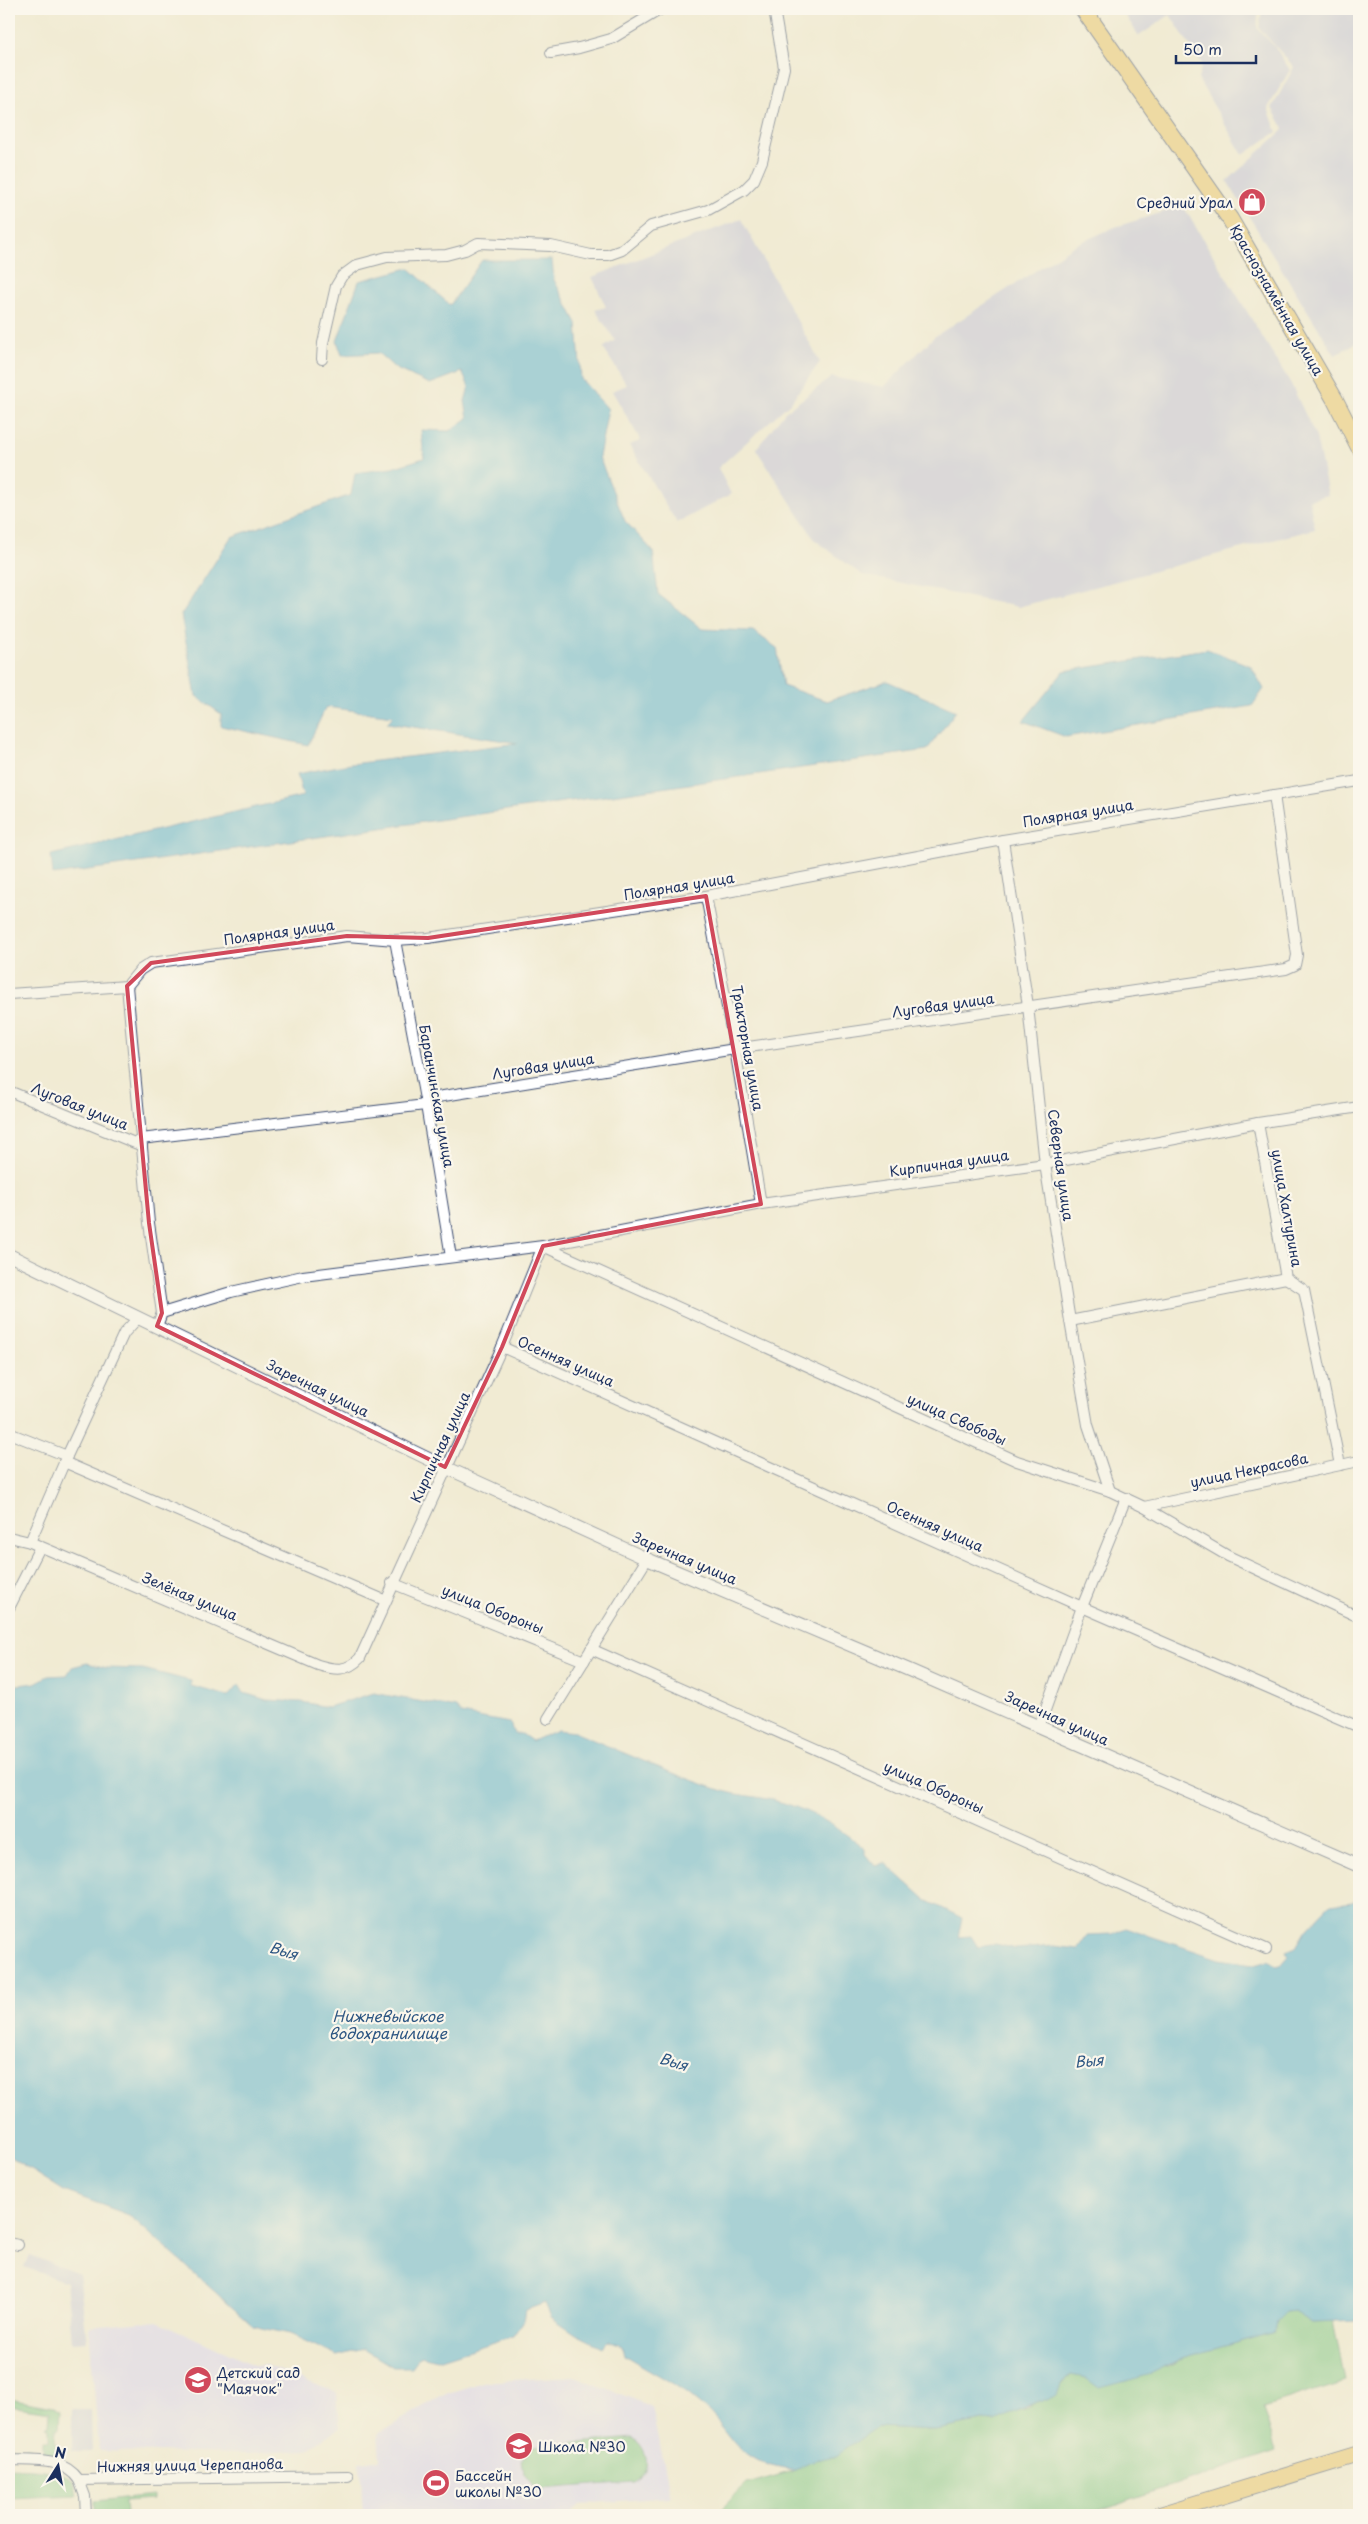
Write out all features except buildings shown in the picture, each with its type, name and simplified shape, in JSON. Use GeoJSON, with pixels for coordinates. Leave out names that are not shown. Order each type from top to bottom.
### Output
{"type":"FeatureCollection","features":[{"type":"Feature","properties":{"kind":"main road","name":"Краснознамённая улица"},"geometry":{"type":"LineString","coordinates":[[1083,9],[1230,219],[1358,443]]}},
{"type":"Feature","properties":{"kind":"main road"},"geometry":{"type":"LineString","coordinates":[[1160,2515],[1359,2454]]}},
{"type":"Feature","properties":{"kind":"street"},"geometry":{"type":"LineString","coordinates":[[551,53],[611,39],[661,9]]}},
{"type":"Feature","properties":{"kind":"street"},"geometry":{"type":"LineString","coordinates":[[322,359],[323,342],[336,286],[342,276],[357,265],[388,257],[446,255],[465,250],[478,243],[551,246],[590,255],[608,255],[622,250],[651,226],[708,210],[744,190],[754,180],[762,161],[784,68],[774,9]]}},
{"type":"Feature","properties":{"kind":"street","name":"Полярная улица"},"geometry":{"type":"LineString","coordinates":[[127,986],[140,970],[151,964],[347,936],[395,940],[428,938],[706,896],[1003,840],[1359,781]]}},
{"type":"Feature","properties":{"kind":"street","name":"Луговая улица"},"geometry":{"type":"LineString","coordinates":[[9,1091],[142,1142],[425,1102],[735,1049],[1286,969],[1295,965],[1297,956],[1274,795]]}},
{"type":"Feature","properties":{"kind":"street","name":"Северная улица"},"geometry":{"type":"LineString","coordinates":[[1003,840],[1028,1006],[1045,1164],[1070,1320],[1088,1425],[1110,1491]]}},
{"type":"Feature","properties":{"kind":"street","name":"Тракторная улица"},"geometry":{"type":"LineString","coordinates":[[706,896],[735,1049],[760,1204]]}},
{"type":"Feature","properties":{"kind":"street","name":"Баранчинская улица"},"geometry":{"type":"LineString","coordinates":[[395,940],[425,1102],[450,1257]]}},
{"type":"Feature","properties":{"kind":"street"},"geometry":{"type":"LineString","coordinates":[[9,994],[127,986],[149,1223],[162,1313],[157,1326]]}},
{"type":"Feature","properties":{"kind":"street","name":"Кирпичная улица"},"geometry":{"type":"LineString","coordinates":[[162,1313],[231,1292],[302,1276],[543,1246],[760,1204],[1045,1164],[1258,1123],[1359,1107]]}},
{"type":"Feature","properties":{"kind":"street","name":"улица Халтурина"},"geometry":{"type":"LineString","coordinates":[[1258,1123],[1286,1278],[1304,1290],[1340,1465]]}},
{"type":"Feature","properties":{"kind":"street","name":"Кирпичная улица"},"geometry":{"type":"LineString","coordinates":[[360,1658],[384,1600],[502,1347],[543,1246]]}},
{"type":"Feature","properties":{"kind":"street","name":"улица Свободы"},"geometry":{"type":"LineString","coordinates":[[543,1246],[1016,1461],[1110,1491],[1126,1498],[1228,1556],[1359,1617]]}},
{"type":"Feature","properties":{"kind":"street","name":"Заречная улица"},"geometry":{"type":"LineString","coordinates":[[9,1255],[445,1467],[648,1560],[1359,1866]]}},
{"type":"Feature","properties":{"kind":"street"},"geometry":{"type":"LineString","coordinates":[[1070,1320],[1286,1278]]}},
{"type":"Feature","properties":{"kind":"street"},"geometry":{"type":"LineString","coordinates":[[30,1542],[124,1333],[138,1318]]}},
{"type":"Feature","properties":{"kind":"street","name":"Осенняя улица"},"geometry":{"type":"LineString","coordinates":[[502,1347],[1082,1607],[1359,1727]]}},
{"type":"Feature","properties":{"kind":"street"},"geometry":{"type":"LineString","coordinates":[[9,1433],[384,1600]]}},
{"type":"Feature","properties":{"kind":"street","name":"улица Некрасова"},"geometry":{"type":"LineString","coordinates":[[1144,1507],[1359,1461]]}},
{"type":"Feature","properties":{"kind":"street"},"geometry":{"type":"LineString","coordinates":[[1039,1727],[1082,1607],[1126,1498]]}},
{"type":"Feature","properties":{"kind":"street","name":"Зелёная улица"},"geometry":{"type":"LineString","coordinates":[[9,1537],[30,1542],[40,1548],[318,1665],[334,1670],[343,1669],[352,1666],[360,1658]]}},
{"type":"Feature","properties":{"kind":"street"},"geometry":{"type":"LineString","coordinates":[[9,1608],[40,1548]]}},
{"type":"Feature","properties":{"kind":"street"},"geometry":{"type":"LineString","coordinates":[[548,1719],[648,1560]]}},
{"type":"Feature","properties":{"kind":"street","name":"улица Обороны"},"geometry":{"type":"LineString","coordinates":[[392,1583],[584,1661]]}},
{"type":"Feature","properties":{"kind":"street","name":"улица Обороны"},"geometry":{"type":"LineString","coordinates":[[591,1649],[1266,1949]]}},
{"type":"Feature","properties":{"kind":"street","name":"Нижняя улица Черепанова"},"geometry":{"type":"LineString","coordinates":[[9,2460],[56,2462],[74,2473],[79,2480],[348,2476]]}},
{"type":"Feature","properties":{"kind":"street"},"geometry":{"type":"LineString","coordinates":[[79,2480],[85,2496],[86,2515]]}},
{"type":"Feature","properties":{"kind":"highlighted area"},"geometry":{"type":"Polygon","coordinates":[[[706,896],[761,1204],[543,1246],[502,1347],[445,1467],[157,1326],[162,1313],[149,1223],[127,986],[151,963],[347,936],[428,938],[706,896]]]}},
{"type":"Feature","properties":{"kind":"shaded area"},"geometry":{"type":"Polygon","coordinates":[[[1121,9],[1259,9],[1257,28],[1275,47],[1290,70],[1268,108],[1277,132],[1243,155],[1198,79],[1202,64],[1170,15],[1139,36],[1121,9]]]}},
{"type":"Feature","properties":{"kind":"shaded area"},"geometry":{"type":"Polygon","coordinates":[[[1262,9],[1359,9],[1359,341],[1335,355],[1227,181],[1284,129],[1272,108],[1294,67],[1259,28],[1262,9]]]}},
{"type":"Feature","properties":{"kind":"shaded area"},"geometry":{"type":"Polygon","coordinates":[[[1183,206],[1291,384],[1316,437],[1328,495],[1309,500],[1315,529],[1018,607],[862,575],[815,540],[756,449],[785,412],[832,377],[884,387],[934,337],[1075,245],[1115,227],[1183,206]]]}},
{"type":"Feature","properties":{"kind":"shaded area"},"geometry":{"type":"Polygon","coordinates":[[[741,219],[820,362],[790,403],[718,468],[731,494],[677,523],[629,445],[641,441],[612,391],[627,385],[603,348],[615,340],[595,310],[606,307],[592,277],[741,219]]]}},
{"type":"Feature","properties":{"kind":"shaded area"},"geometry":{"type":"Polygon","coordinates":[[[29,2255],[79,2274],[87,2341],[72,2342],[66,2282],[24,2267],[29,2255]]]}},
{"type":"Feature","properties":{"kind":"shaded area","name":"Детский сад \"Маячок\""},"geometry":{"type":"Polygon","coordinates":[[[157,2321],[256,2366],[266,2365],[337,2393],[340,2428],[307,2450],[248,2454],[99,2451],[89,2327],[157,2321]]]}},
{"type":"Feature","properties":{"kind":"shaded area","name":"Школа №30"},"geometry":{"type":"Polygon","coordinates":[[[574,2376],[651,2406],[670,2497],[579,2504],[569,2515],[363,2515],[360,2462],[380,2459],[378,2434],[442,2395],[483,2382],[574,2376]]]}},
{"type":"Feature","properties":{"kind":"shaded area"},"geometry":{"type":"Polygon","coordinates":[[[72,2410],[91,2410],[92,2452],[72,2452],[72,2410]]]}},
{"type":"Feature","properties":{"kind":"green space"},"geometry":{"type":"Polygon","coordinates":[[[1295,2311],[1312,2322],[1334,2321],[1346,2381],[1263,2407],[1276,2451],[1087,2515],[724,2515],[722,2508],[747,2484],[793,2471],[825,2455],[836,2456],[877,2427],[936,2430],[982,2421],[995,2422],[1012,2413],[1028,2409],[1071,2376],[1087,2379],[1169,2366],[1182,2358],[1274,2332],[1276,2321],[1285,2312],[1295,2311]]]}},
{"type":"Feature","properties":{"kind":"green space"},"geometry":{"type":"Polygon","coordinates":[[[9,2399],[53,2407],[60,2411],[59,2429],[56,2429],[55,2441],[59,2451],[56,2457],[48,2459],[14,2455],[9,2446],[15,2448],[29,2447],[30,2450],[43,2452],[43,2440],[49,2440],[49,2428],[46,2427],[49,2425],[50,2412],[9,2406],[9,2399]]]}},
{"type":"Feature","properties":{"kind":"green space"},"geometry":{"type":"Polygon","coordinates":[[[633,2438],[645,2453],[646,2460],[644,2472],[635,2482],[541,2489],[535,2488],[524,2474],[522,2459],[531,2447],[633,2438]]]}},
{"type":"Feature","properties":{"kind":"green space"},"geometry":{"type":"Polygon","coordinates":[[[9,2468],[60,2473],[72,2480],[77,2495],[9,2498],[9,2468]]]}},
{"type":"Feature","properties":{"kind":"green space"},"geometry":{"type":"Polygon","coordinates":[[[154,2495],[154,2499],[125,2501],[126,2515],[95,2515],[95,2501],[154,2495]]]}},
{"type":"Feature","properties":{"kind":"water"},"geometry":{"type":"Polygon","coordinates":[[[482,260],[552,260],[554,280],[577,323],[581,379],[608,409],[599,457],[625,521],[653,551],[658,594],[702,629],[753,631],[777,648],[783,686],[827,701],[887,681],[956,711],[927,750],[53,875],[51,855],[303,796],[297,774],[344,765],[518,743],[387,723],[393,716],[326,707],[308,745],[221,726],[221,714],[196,696],[181,615],[231,537],[351,495],[355,473],[392,468],[424,458],[421,430],[450,431],[468,418],[465,401],[469,387],[462,372],[430,384],[396,369],[378,353],[342,355],[337,341],[359,281],[409,268],[450,305],[482,260]]]}},
{"type":"Feature","properties":{"kind":"water"},"geometry":{"type":"Polygon","coordinates":[[[1207,649],[1251,666],[1264,689],[1252,706],[1066,737],[1023,721],[1064,671],[1207,649]]]}},
{"type":"Feature","properties":{"kind":"water","name":"Нижневыйское водохранилище"},"geometry":{"type":"Polygon","coordinates":[[[87,1663],[107,1668],[143,1669],[191,1681],[191,1686],[228,1696],[239,1685],[244,1693],[267,1700],[302,1702],[328,1707],[374,1693],[456,1708],[461,1714],[510,1723],[514,1734],[522,1734],[532,1741],[557,1730],[574,1732],[704,1785],[729,1793],[785,1803],[822,1819],[865,1849],[865,1854],[875,1866],[885,1863],[926,1900],[962,1918],[958,1937],[971,1936],[978,1947],[996,1944],[1016,1949],[1054,1946],[1079,1949],[1087,1935],[1113,1934],[1126,1928],[1219,1959],[1254,1964],[1268,1960],[1275,1966],[1281,1964],[1288,1956],[1286,1951],[1296,1947],[1306,1930],[1331,1904],[1359,1900],[1359,2320],[1312,2322],[1295,2311],[1285,2312],[1276,2321],[1274,2332],[1182,2358],[1148,2375],[1099,2388],[1087,2379],[1071,2376],[1061,2383],[1057,2394],[995,2422],[982,2421],[936,2430],[877,2427],[836,2456],[816,2460],[794,2470],[771,2466],[745,2453],[736,2445],[711,2414],[689,2395],[624,2355],[622,2346],[608,2341],[602,2347],[576,2334],[551,2317],[545,2303],[526,2310],[524,2320],[513,2336],[438,2360],[420,2356],[412,2367],[393,2367],[364,2349],[337,2356],[290,2334],[253,2326],[129,2215],[64,2191],[9,2156],[9,1686],[35,1683],[48,1676],[67,1675],[72,1667],[87,1663]]]}},
{"type":"Feature","properties":{"kind":"place","name":"Средний Урал"},"geometry":{"type":"Point","coordinates":[1252,202]}},
{"type":"Feature","properties":{"kind":"place","name":"Детский сад \"Маячок\""},"geometry":{"type":"Point","coordinates":[198,2380]}},
{"type":"Feature","properties":{"kind":"place","name":"Школа №30"},"geometry":{"type":"Point","coordinates":[519,2446]}},
{"type":"Feature","properties":{"kind":"place","name":"Бассейн школы №30"},"geometry":{"type":"Point","coordinates":[436,2483]}},
{"type":"Feature","properties":{"kind":"water label","name":"Выя"},"geometry":{"type":"Point","coordinates":[284,1950]}},
{"type":"Feature","properties":{"kind":"water label","name":"Выя"},"geometry":{"type":"Point","coordinates":[1089,2060]}},
{"type":"Feature","properties":{"kind":"water label","name":"Выя"},"geometry":{"type":"Point","coordinates":[674,2061]}}]}
